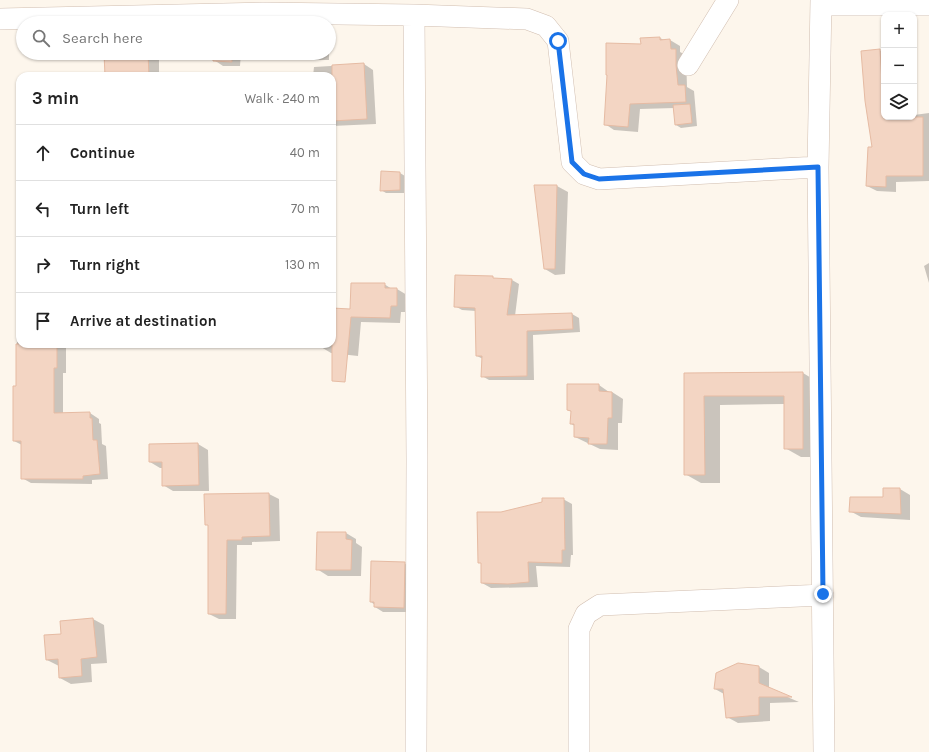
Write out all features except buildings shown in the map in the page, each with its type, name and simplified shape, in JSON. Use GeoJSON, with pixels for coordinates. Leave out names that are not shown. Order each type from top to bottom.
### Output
{"type":"FeatureCollection","features":[{"type":"Feature","properties":{"kind":"street"},"geometry":{"type":"LineString","coordinates":[[688,65],[728,0]]}},
{"type":"Feature","properties":{"kind":"street"},"geometry":{"type":"LineString","coordinates":[[824,752],[818,167],[821,2],[929,5]]}},
{"type":"Feature","properties":{"kind":"street"},"geometry":{"type":"LineString","coordinates":[[132,16],[263,13],[414,15],[526,19],[546,26],[558,41],[572,162],[584,174],[599,179],[818,167]]}},
{"type":"Feature","properties":{"kind":"street"},"geometry":{"type":"LineString","coordinates":[[414,15],[417,452],[416,752]]}},
{"type":"Feature","properties":{"kind":"street"},"geometry":{"type":"LineString","coordinates":[[0,19],[16,19]]}},
{"type":"Feature","properties":{"kind":"street"},"geometry":{"type":"LineString","coordinates":[[579,752],[579,629],[586,614],[600,605],[823,594]]}},
{"type":"Feature","properties":{"kind":"route"},"geometry":{"type":"LineString","coordinates":[[558,41],[572,162],[584,174],[599,179],[818,167],[823,594]]}}]}
